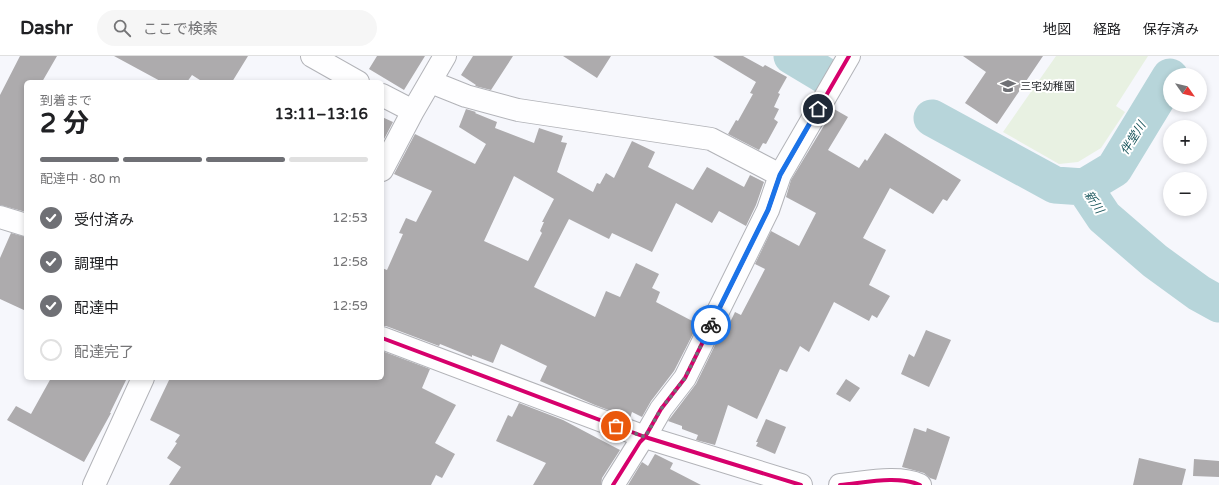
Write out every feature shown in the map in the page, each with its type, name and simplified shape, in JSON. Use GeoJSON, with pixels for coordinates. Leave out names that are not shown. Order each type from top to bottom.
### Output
{"type":"FeatureCollection","features":[{"type":"Feature","properties":{"kind":"street"},"geometry":{"type":"LineString","coordinates":[[312,56],[354,80]]}},
{"type":"Feature","properties":{"kind":"street"},"geometry":{"type":"LineString","coordinates":[[384,166],[413,111],[445,56]]}},
{"type":"Feature","properties":{"kind":"street"},"geometry":{"type":"LineString","coordinates":[[614,485],[661,409],[685,378],[768,210],[780,175],[849,56]]}},
{"type":"Feature","properties":{"kind":"street"},"geometry":{"type":"LineString","coordinates":[[431,82],[466,96],[518,110],[711,139],[780,175]]}},
{"type":"Feature","properties":{"kind":"street"},"geometry":{"type":"LineString","coordinates":[[384,96],[413,111]]}},
{"type":"Feature","properties":{"kind":"street"},"geometry":{"type":"LineString","coordinates":[[0,217],[24,224]]}},
{"type":"Feature","properties":{"kind":"street"},"geometry":{"type":"LineString","coordinates":[[384,339],[645,437],[801,485]]}},
{"type":"Feature","properties":{"kind":"street"},"geometry":{"type":"LineString","coordinates":[[94,485],[142,380]]}},
{"type":"Feature","properties":{"kind":"street"},"geometry":{"type":"LineString","coordinates":[[840,485],[892,480],[913,482],[920,485]]}},
{"type":"Feature","properties":{"kind":"green space"},"geometry":{"type":"Polygon","coordinates":[[[1056,56],[1148,56],[1116,106],[1125,112],[1101,148],[1078,162],[1059,164],[1003,132],[1056,56]]]}},
{"type":"Feature","properties":{"kind":"building"},"geometry":{"type":"Polygon","coordinates":[[[20,56],[57,56],[43,80],[24,80],[24,211],[0,205],[0,95],[20,56]]]}},
{"type":"Feature","properties":{"kind":"building"},"geometry":{"type":"Polygon","coordinates":[[[114,56],[248,56],[233,80],[200,80],[192,75],[188,80],[158,80],[114,56]]]}},
{"type":"Feature","properties":{"kind":"building"},"geometry":{"type":"Polygon","coordinates":[[[377,56],[425,56],[404,90],[369,69],[377,56]]]}},
{"type":"Feature","properties":{"kind":"building"},"geometry":{"type":"Polygon","coordinates":[[[473,56],[513,56],[491,90],[475,86],[476,85],[461,75],[473,56]]]}},
{"type":"Feature","properties":{"kind":"building"},"geometry":{"type":"Polygon","coordinates":[[[563,56],[611,56],[597,78],[563,56]]]}},
{"type":"Feature","properties":{"kind":"building"},"geometry":{"type":"Polygon","coordinates":[[[713,56],[743,56],[763,67],[765,65],[787,77],[778,93],[780,94],[774,107],[779,109],[774,119],[778,122],[766,144],[763,143],[759,150],[728,134],[736,120],[738,121],[753,94],[750,93],[756,82],[713,56]]]}},
{"type":"Feature","properties":{"kind":"building"},"geometry":{"type":"Polygon","coordinates":[[[963,56],[1043,56],[997,124],[965,103],[986,72],[963,56]]]}},
{"type":"Feature","properties":{"kind":"building"},"geometry":{"type":"Polygon","coordinates":[[[466,109],[497,122],[495,128],[534,143],[539,128],[563,136],[561,142],[567,143],[557,172],[593,192],[597,183],[600,184],[606,173],[614,178],[632,141],[655,152],[648,167],[693,190],[707,167],[744,187],[750,175],[764,182],[756,205],[746,226],[719,211],[712,223],[676,203],[652,252],[612,233],[609,239],[569,219],[534,287],[595,317],[606,291],[620,297],[636,263],[659,274],[652,288],[660,292],[656,302],[698,324],[674,371],[651,401],[642,417],[632,412],[630,418],[595,405],[540,381],[547,366],[501,344],[493,363],[472,355],[472,357],[440,344],[439,346],[384,326],[384,269],[387,270],[403,234],[399,233],[406,218],[416,222],[432,191],[394,174],[415,134],[475,164],[486,144],[459,127],[466,109]],[[514,176],[484,241],[528,261],[542,233],[540,231],[544,222],[542,222],[554,199],[514,176]]]}},
{"type":"Feature","properties":{"kind":"building"},"geometry":{"type":"Polygon","coordinates":[[[834,109],[848,117],[828,150],[859,168],[865,159],[867,161],[885,133],[961,180],[947,201],[943,199],[933,214],[890,188],[863,238],[886,250],[869,285],[890,296],[877,318],[872,315],[869,321],[834,302],[809,352],[800,346],[787,372],[780,369],[757,419],[728,405],[715,445],[696,440],[698,435],[682,429],[682,426],[668,421],[696,384],[720,335],[723,337],[735,312],[741,315],[765,269],[755,264],[771,231],[799,246],[816,213],[786,197],[791,180],[834,109]]]}},
{"type":"Feature","properties":{"kind":"building"},"geometry":{"type":"Polygon","coordinates":[[[384,118],[393,122],[384,139],[384,118]]]}},
{"type":"Feature","properties":{"kind":"building"},"geometry":{"type":"Polygon","coordinates":[[[11,233],[24,236],[24,310],[0,299],[0,258],[11,233]]]}},
{"type":"Feature","properties":{"kind":"building"},"geometry":{"type":"Polygon","coordinates":[[[926,330],[951,340],[929,387],[901,374],[909,354],[914,357],[926,330]]]}},
{"type":"Feature","properties":{"kind":"building"},"geometry":{"type":"Polygon","coordinates":[[[384,352],[430,369],[422,388],[456,405],[435,443],[455,454],[442,478],[436,475],[431,485],[169,485],[181,467],[167,458],[177,443],[175,442],[180,435],[150,420],[169,380],[384,380],[384,352]]]}},
{"type":"Feature","properties":{"kind":"building"},"geometry":{"type":"Polygon","coordinates":[[[846,379],[860,388],[850,402],[836,394],[846,379]]]}},
{"type":"Feature","properties":{"kind":"building"},"geometry":{"type":"Polygon","coordinates":[[[50,380],[126,380],[111,413],[84,462],[7,420],[16,406],[31,414],[50,380]]]}},
{"type":"Feature","properties":{"kind":"building"},"geometry":{"type":"Polygon","coordinates":[[[519,403],[563,420],[620,450],[602,478],[601,485],[533,485],[546,463],[496,441],[508,415],[512,417],[519,403]]]}},
{"type":"Feature","properties":{"kind":"building"},"geometry":{"type":"Polygon","coordinates":[[[766,419],[786,427],[775,454],[756,446],[758,442],[756,442],[766,419]]]}},
{"type":"Feature","properties":{"kind":"building"},"geometry":{"type":"Polygon","coordinates":[[[914,428],[926,432],[927,428],[950,437],[936,480],[930,478],[924,473],[902,467],[914,428]]]}},
{"type":"Feature","properties":{"kind":"building"},"geometry":{"type":"Polygon","coordinates":[[[655,454],[673,463],[670,469],[701,485],[628,485],[642,462],[648,466],[655,454]]]}},
{"type":"Feature","properties":{"kind":"building"},"geometry":{"type":"Polygon","coordinates":[[[1139,458],[1186,469],[1182,485],[1133,485],[1139,458]]]}},
{"type":"Feature","properties":{"kind":"building"},"geometry":{"type":"Polygon","coordinates":[[[1194,459],[1219,461],[1219,477],[1193,476],[1194,459]]]}},
{"type":"Feature","properties":{"kind":"waterway","name":"新川"},"geometry":{"type":"LineString","coordinates":[[792,56],[827,77]]}},
{"type":"Feature","properties":{"kind":"waterway","name":"伴堂川"},"geometry":{"type":"LineString","coordinates":[[1084,187],[1114,169],[1163,88]]}},
{"type":"Feature","properties":{"kind":"waterway","name":"新川"},"geometry":{"type":"LineString","coordinates":[[932,118],[1055,185],[1084,187]]}},
{"type":"Feature","properties":{"kind":"waterway","name":"新川"},"geometry":{"type":"LineString","coordinates":[[1084,187],[1104,217],[1155,261],[1199,293],[1219,304]]}},
{"type":"Feature","properties":{"kind":"cycle path"},"geometry":{"type":"LineString","coordinates":[[613,485],[640,442],[645,437],[661,409],[685,378],[768,210],[780,175],[849,56]]}},
{"type":"Feature","properties":{"kind":"cycle path"},"geometry":{"type":"LineString","coordinates":[[384,339],[645,437],[801,485]]}},
{"type":"Feature","properties":{"kind":"cycle path"},"geometry":{"type":"LineString","coordinates":[[840,485],[891,480],[901,480],[920,485]]}},
{"type":"Feature","properties":{"kind":"way so far"},"geometry":{"type":"LineString","coordinates":[[616,426],[645,437],[661,409],[685,378],[711,325]]}},
{"type":"Feature","properties":{"kind":"place","name":"三宅幼稚園"},"geometry":{"type":"Point","coordinates":[1008,86]}},
{"type":"Feature","properties":{"kind":"route"},"geometry":{"type":"LineString","coordinates":[[711,325],[768,210],[780,175],[818,109]]}}]}
